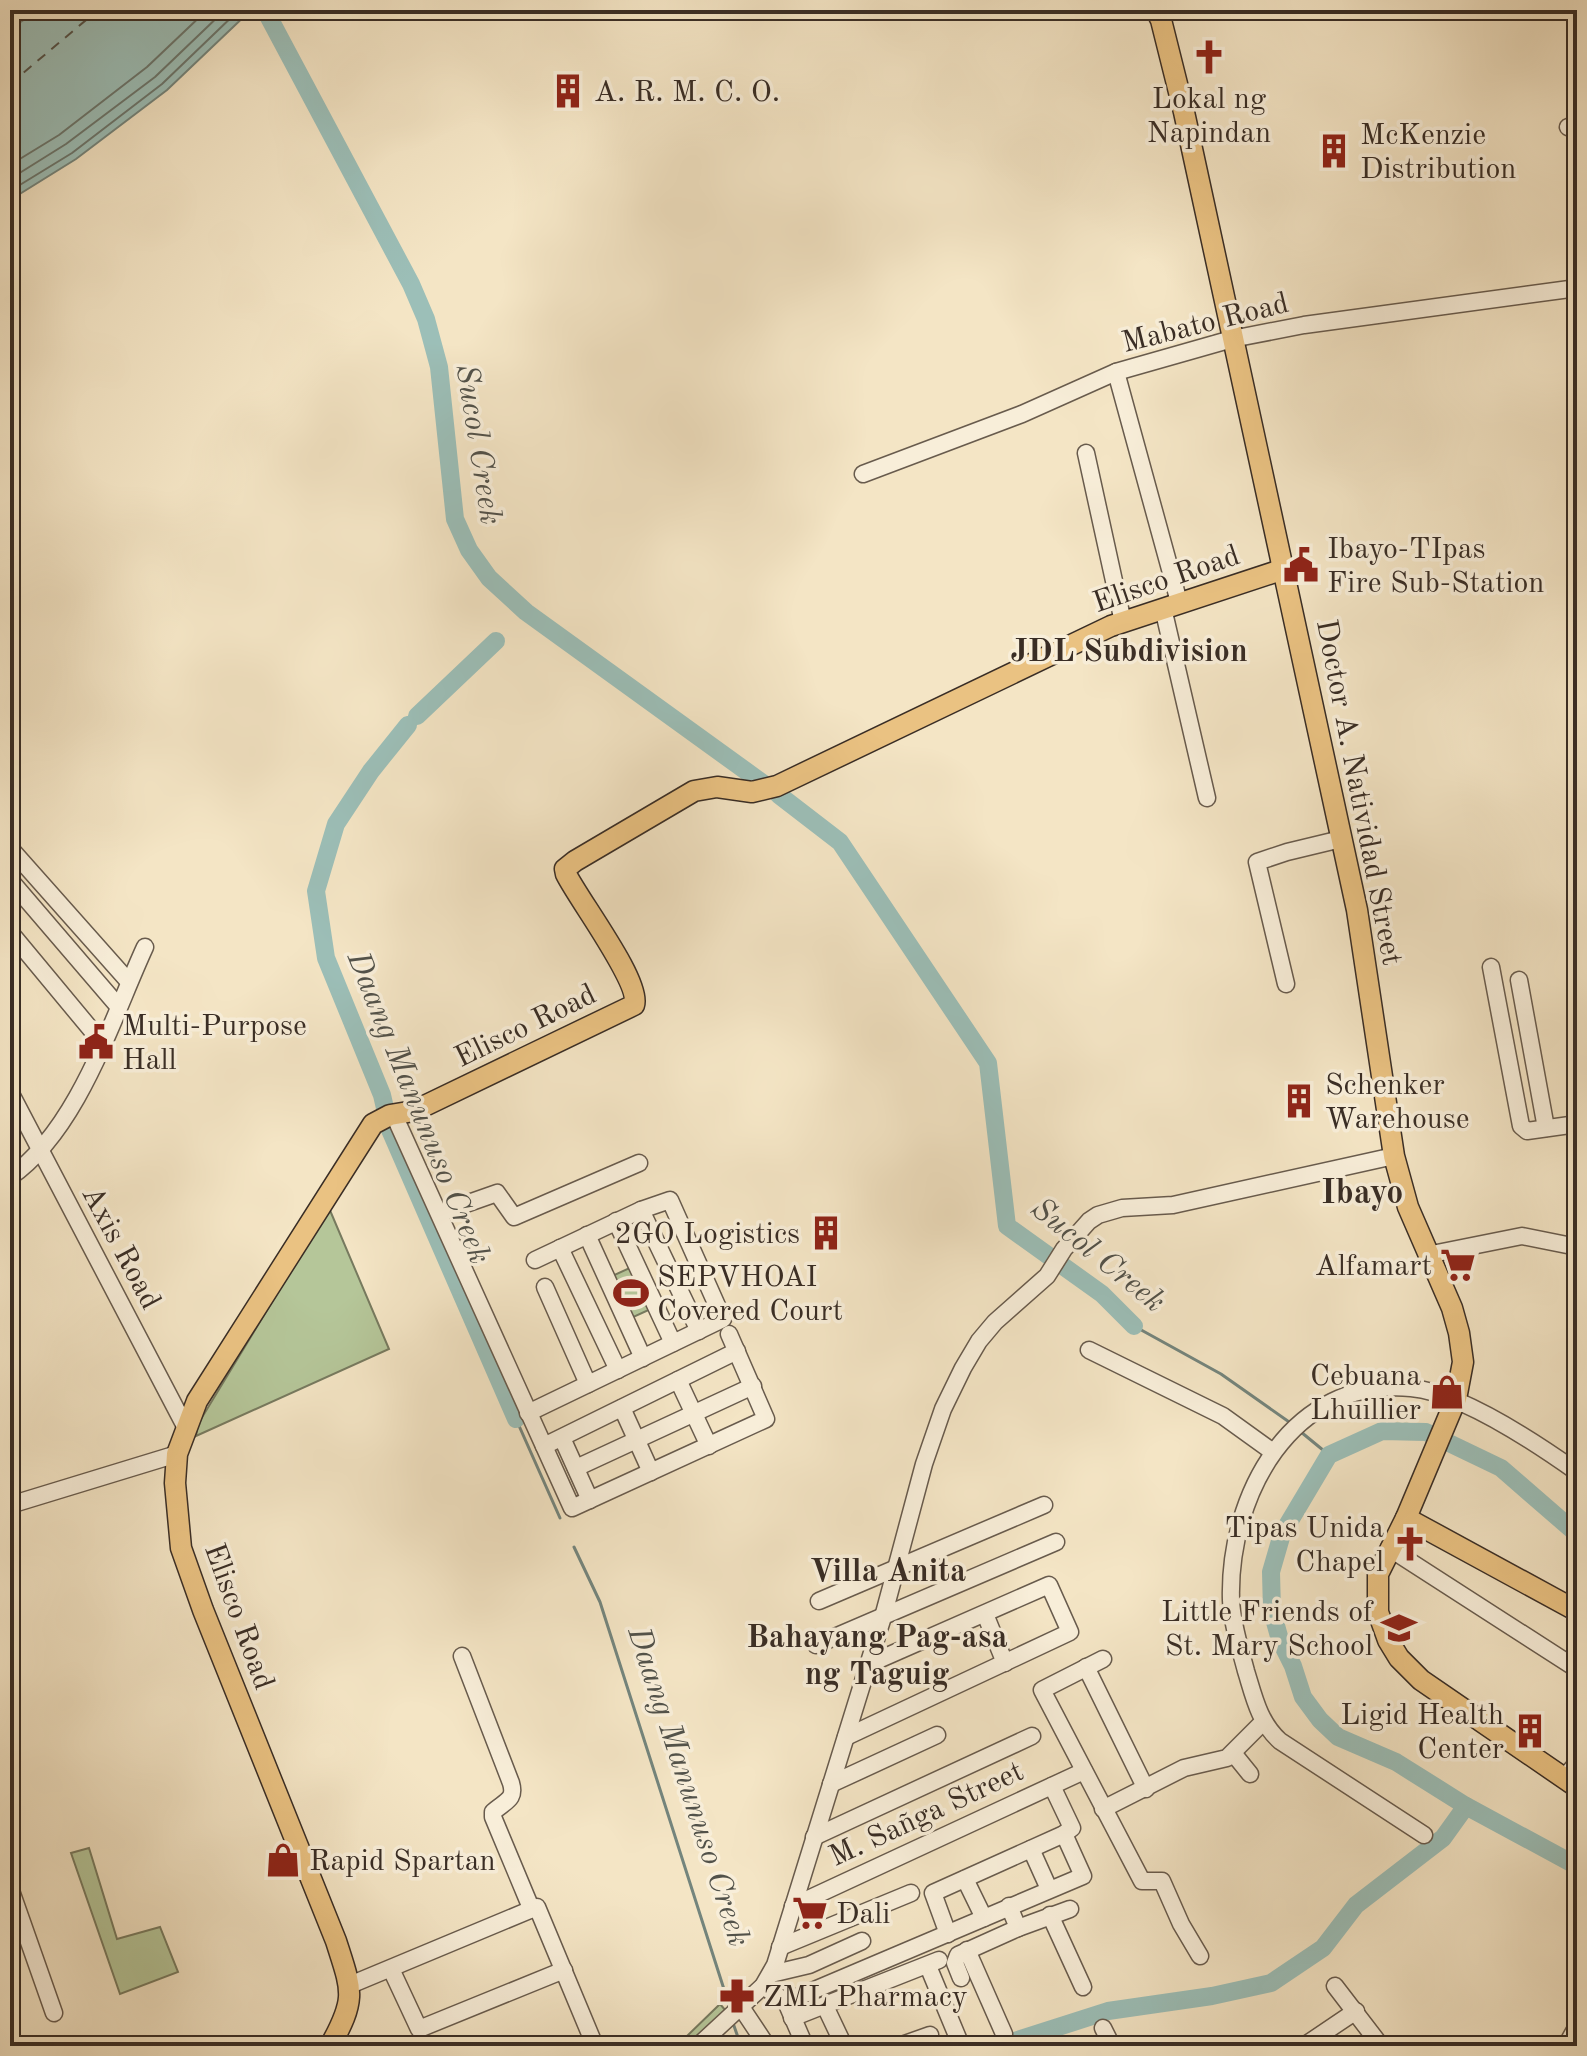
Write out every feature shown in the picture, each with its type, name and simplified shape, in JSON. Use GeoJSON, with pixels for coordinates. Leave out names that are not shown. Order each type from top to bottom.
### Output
{"type":"FeatureCollection","features":[{"type":"Feature","properties":{"kind":"main road","name":"Doctor A. Natividad Street"},"geometry":{"type":"LineString","coordinates":[[1159,15],[1188,127],[1357,910],[1394,1156],[1408,1207],[1452,1308],[1463,1362],[1456,1399],[1436,1450],[1378,1574],[1378,1612],[1388,1640],[1399,1658],[1421,1680],[1573,1776]]}},
{"type":"Feature","properties":{"kind":"main road","name":"Elisco Road"},"geometry":{"type":"LineString","coordinates":[[350,1985],[336,1941],[181,1548],[175,1483],[177,1454],[186,1428],[218,1365],[373,1124],[388,1116],[414,1111],[634,1005],[636,995],[621,965],[566,874],[565,869],[575,861],[694,791],[717,787],[752,792],[777,786],[1050,653],[1123,622],[1284,569]]}},
{"type":"Feature","properties":{"kind":"main road"},"geometry":{"type":"LineString","coordinates":[[1406,1518],[1577,1611]]}},
{"type":"Feature","properties":{"kind":"main road"},"geometry":{"type":"LineString","coordinates":[[330,2046],[349,2007],[350,1985]]}},
{"type":"Feature","properties":{"kind":"street","name":"Mabato Road"},"geometry":{"type":"LineString","coordinates":[[863,474],[1022,414],[1116,372],[1232,339],[1304,325],[1577,288]]}},
{"type":"Feature","properties":{"kind":"street"},"geometry":{"type":"LineString","coordinates":[[1116,372],[1171,605],[1207,798]]}},
{"type":"Feature","properties":{"kind":"street"},"geometry":{"type":"LineString","coordinates":[[1086,453],[1123,622]]}},
{"type":"Feature","properties":{"kind":"street"},"geometry":{"type":"LineString","coordinates":[[1286,984],[1257,862],[1341,839]]}},
{"type":"Feature","properties":{"kind":"street"},"geometry":{"type":"LineString","coordinates":[[10,848],[129,982]]}},
{"type":"Feature","properties":{"kind":"street"},"geometry":{"type":"LineString","coordinates":[[10,880],[118,1006]]}},
{"type":"Feature","properties":{"kind":"street"},"geometry":{"type":"LineString","coordinates":[[10,932],[103,1044]]}},
{"type":"Feature","properties":{"kind":"street"},"geometry":{"type":"LineString","coordinates":[[10,1177],[42,1151],[71,1105],[103,1044],[145,947]]}},
{"type":"Feature","properties":{"kind":"street"},"geometry":{"type":"LineString","coordinates":[[1491,967],[1521,1126],[1527,1131],[1577,1124]]}},
{"type":"Feature","properties":{"kind":"street"},"geometry":{"type":"LineString","coordinates":[[1519,980],[1546,1128]]}},
{"type":"Feature","properties":{"kind":"street"},"geometry":{"type":"LineString","coordinates":[[1501,1020],[1525,1016]]}},
{"type":"Feature","properties":{"kind":"street","name":"Axis Road"},"geometry":{"type":"LineString","coordinates":[[10,1092],[186,1428]]}},
{"type":"Feature","properties":{"kind":"street"},"geometry":{"type":"LineString","coordinates":[[388,1116],[440,1213],[572,1508],[766,1418],[673,1202],[667,1200],[641,1210],[535,1260]]}},
{"type":"Feature","properties":{"kind":"street"},"geometry":{"type":"LineString","coordinates":[[767,1980],[869,1664],[924,1464],[943,1409],[963,1368],[995,1322],[1052,1270],[1060,1254],[1089,1221],[1114,1210],[1184,1203],[1394,1156]]}},
{"type":"Feature","properties":{"kind":"street"},"geometry":{"type":"LineString","coordinates":[[440,1213],[497,1193],[514,1217],[639,1163]]}},
{"type":"Feature","properties":{"kind":"street"},"geometry":{"type":"LineString","coordinates":[[641,1210],[699,1331]]}},
{"type":"Feature","properties":{"kind":"street"},"geometry":{"type":"LineString","coordinates":[[616,1221],[673,1343]]}},
{"type":"Feature","properties":{"kind":"street"},"geometry":{"type":"LineString","coordinates":[[587,1235],[643,1358]]}},
{"type":"Feature","properties":{"kind":"street"},"geometry":{"type":"LineString","coordinates":[[1427,1255],[1522,1236],[1577,1247]]}},
{"type":"Feature","properties":{"kind":"street"},"geometry":{"type":"LineString","coordinates":[[560,1248],[618,1370]]}},
{"type":"Feature","properties":{"kind":"street"},"geometry":{"type":"LineString","coordinates":[[545,1287],[588,1384]]}},
{"type":"Feature","properties":{"kind":"street"},"geometry":{"type":"LineString","coordinates":[[528,1413],[699,1331],[726,1327]]}},
{"type":"Feature","properties":{"kind":"street"},"geometry":{"type":"LineString","coordinates":[[1089,1350],[1223,1416],[1273,1452]]}},
{"type":"Feature","properties":{"kind":"street"},"geometry":{"type":"LineString","coordinates":[[544,1446],[737,1351]]}},
{"type":"Feature","properties":{"kind":"street"},"geometry":{"type":"LineString","coordinates":[[678,1380],[709,1446]]}},
{"type":"Feature","properties":{"kind":"street"},"geometry":{"type":"LineString","coordinates":[[576,1468],[753,1386]]}},
{"type":"Feature","properties":{"kind":"street"},"geometry":{"type":"LineString","coordinates":[[1424,1835],[1280,1741],[1263,1722],[1244,1664],[1231,1600],[1236,1538],[1247,1499],[1273,1452],[1296,1426],[1329,1402],[1374,1388],[1412,1388],[1456,1399],[1577,1472]]}},
{"type":"Feature","properties":{"kind":"street"},"geometry":{"type":"LineString","coordinates":[[622,1408],[651,1472]]}},
{"type":"Feature","properties":{"kind":"street"},"geometry":{"type":"LineString","coordinates":[[562,1438],[590,1500]]}},
{"type":"Feature","properties":{"kind":"street"},"geometry":{"type":"LineString","coordinates":[[10,1505],[177,1454]]}},
{"type":"Feature","properties":{"kind":"street"},"geometry":{"type":"LineString","coordinates":[[819,1601],[1044,1505]]}},
{"type":"Feature","properties":{"kind":"street"},"geometry":{"type":"LineString","coordinates":[[816,1645],[1056,1542]]}},
{"type":"Feature","properties":{"kind":"street"},"geometry":{"type":"LineString","coordinates":[[1389,1548],[1577,1669]]}},
{"type":"Feature","properties":{"kind":"street"},"geometry":{"type":"LineString","coordinates":[[846,1737],[1070,1632],[1049,1585],[869,1664]]}},
{"type":"Feature","properties":{"kind":"street"},"geometry":{"type":"LineString","coordinates":[[985,1614],[1005,1663]]}},
{"type":"Feature","properties":{"kind":"street"},"geometry":{"type":"LineString","coordinates":[[462,1656],[514,1793],[493,1812],[493,1817],[564,1970],[595,2046]]}},
{"type":"Feature","properties":{"kind":"street"},"geometry":{"type":"LineString","coordinates":[[1103,1659],[1042,1690],[1142,1881],[1162,1881],[1181,1924],[1200,1956]]}},
{"type":"Feature","properties":{"kind":"street"},"geometry":{"type":"LineString","coordinates":[[1086,1667],[1146,1789]]}},
{"type":"Feature","properties":{"kind":"street"},"geometry":{"type":"LineString","coordinates":[[1103,1809],[1184,1768],[1227,1758],[1263,1722]]}},
{"type":"Feature","properties":{"kind":"street"},"geometry":{"type":"LineString","coordinates":[[831,1784],[937,1735]]}},
{"type":"Feature","properties":{"kind":"street"},"geometry":{"type":"LineString","coordinates":[[814,1837],[1032,1736]]}},
{"type":"Feature","properties":{"kind":"street"},"geometry":{"type":"LineString","coordinates":[[1233,1753],[1250,1774]]}},
{"type":"Feature","properties":{"kind":"street","name":"M. Sañga Street"},"geometry":{"type":"LineString","coordinates":[[793,1906],[1084,1771]]}},
{"type":"Feature","properties":{"kind":"street"},"geometry":{"type":"LineString","coordinates":[[948,1934],[932,1895],[1072,1828],[1052,1786]]}},
{"type":"Feature","properties":{"kind":"street"},"geometry":{"type":"LineString","coordinates":[[789,2010],[1009,1906],[1090,1873],[1064,1834]]}},
{"type":"Feature","properties":{"kind":"street"},"geometry":{"type":"LineString","coordinates":[[1031,1849],[1049,1889]]}},
{"type":"Feature","properties":{"kind":"street"},"geometry":{"type":"LineString","coordinates":[[965,1879],[984,1918]]}},
{"type":"Feature","properties":{"kind":"street"},"geometry":{"type":"LineString","coordinates":[[10,1888],[54,2013]]}},
{"type":"Feature","properties":{"kind":"street"},"geometry":{"type":"LineString","coordinates":[[780,1947],[911,1893]]}},
{"type":"Feature","properties":{"kind":"street"},"geometry":{"type":"LineString","coordinates":[[1009,1906],[1018,1928]]}},
{"type":"Feature","properties":{"kind":"street"},"geometry":{"type":"LineString","coordinates":[[350,1985],[535,1908]]}},
{"type":"Feature","properties":{"kind":"street"},"geometry":{"type":"LineString","coordinates":[[961,1978],[955,1958],[967,1950],[1070,1909]]}},
{"type":"Feature","properties":{"kind":"street"},"geometry":{"type":"LineString","coordinates":[[1050,1915],[1083,1987]]}},
{"type":"Feature","properties":{"kind":"street"},"geometry":{"type":"LineString","coordinates":[[698,2046],[767,1980],[862,1941]]}},
{"type":"Feature","properties":{"kind":"street"},"geometry":{"type":"LineString","coordinates":[[967,1950],[1004,2034]]}},
{"type":"Feature","properties":{"kind":"street"},"geometry":{"type":"LineString","coordinates":[[789,2010],[825,2006],[933,1963],[960,2043]]}},
{"type":"Feature","properties":{"kind":"street"},"geometry":{"type":"LineString","coordinates":[[391,1969],[419,2029],[564,1970]]}},
{"type":"Feature","properties":{"kind":"street"},"geometry":{"type":"LineString","coordinates":[[767,1980],[789,2010],[805,2046]]}},
{"type":"Feature","properties":{"kind":"street"},"geometry":{"type":"LineString","coordinates":[[1335,1986],[1381,2046]]}},
{"type":"Feature","properties":{"kind":"street"},"geometry":{"type":"LineString","coordinates":[[825,2006],[844,2046]]}},
{"type":"Feature","properties":{"kind":"street"},"geometry":{"type":"LineString","coordinates":[[1313,2044],[1356,2011]]}},
{"type":"Feature","properties":{"kind":"street"},"geometry":{"type":"LineString","coordinates":[[735,2012],[767,2046]]}},
{"type":"Feature","properties":{"kind":"street"},"geometry":{"type":"LineString","coordinates":[[1566,2046],[1577,2026]]}},
{"type":"Feature","properties":{"kind":"street"},"geometry":{"type":"LineString","coordinates":[[1103,2028],[1110,2045]]}},
{"type":"Feature","properties":{"kind":"street"},"geometry":{"type":"LineString","coordinates":[[899,2046],[930,2035]]}},
{"type":"Feature","properties":{"kind":"green space"},"geometry":{"type":"Polygon","coordinates":[[[329,1208],[389,1349],[196,1436],[198,1424],[329,1208]]]}},
{"type":"Feature","properties":{"kind":"green space","name":"SEPVHOAI Covered Court"},"geometry":{"type":"Polygon","coordinates":[[[634,1266],[653,1308],[629,1319],[610,1277],[634,1266]]]}},
{"type":"Feature","properties":{"kind":"green space"},"geometry":{"type":"Polygon","coordinates":[[[89,1848],[117,1939],[160,1927],[178,1972],[120,1994],[71,1853],[89,1848]]]}},
{"type":"Feature","properties":{"kind":"green space"},"geometry":{"type":"Polygon","coordinates":[[[720,2004],[726,2011],[693,2042],[687,2036],[720,2004]]]}},
{"type":"Feature","properties":{"kind":"water"},"geometry":{"type":"Polygon","coordinates":[[[39,10],[251,10],[167,90],[76,159],[10,200],[10,29],[39,10]]]}},
{"type":"Feature","properties":{"kind":"waterway","name":"Sucol Creek"},"geometry":{"type":"LineString","coordinates":[[265,10],[411,284],[426,319],[439,367],[455,519],[469,550],[489,578],[526,612],[764,784]]}},
{"type":"Feature","properties":{"kind":"waterway","name":"Daang Manunuso Creek"},"geometry":{"type":"LineString","coordinates":[[417,716],[496,641]]}},
{"type":"Feature","properties":{"kind":"waterway","name":"Daang Manunuso Creek"},"geometry":{"type":"LineString","coordinates":[[408,725],[371,771],[336,824],[316,891],[326,958],[382,1095],[390,1130],[516,1419]]}},
{"type":"Feature","properties":{"kind":"waterway","name":"Sucol Creek"},"geometry":{"type":"LineString","coordinates":[[779,795],[840,842],[988,1063],[1007,1226],[1102,1294],[1134,1326]]}},
{"type":"Feature","properties":{"kind":"waterway","name":"Sucol Creek"},"geometry":{"type":"LineString","coordinates":[[1134,1326],[1221,1374],[1292,1424]]}},
{"type":"Feature","properties":{"kind":"waterway","name":"Daang Manunuso Creek"},"geometry":{"type":"LineString","coordinates":[[516,1419],[560,1518]]}},
{"type":"Feature","properties":{"kind":"waterway"},"geometry":{"type":"LineString","coordinates":[[999,2046],[1108,2011],[1212,1996],[1271,1983],[1323,1948],[1356,1905],[1443,1838],[1466,1806],[1396,1762],[1338,1737],[1303,1697],[1280,1640],[1272,1611],[1271,1572],[1282,1534],[1329,1455],[1382,1431],[1426,1432],[1501,1468],[1577,1534]]}},
{"type":"Feature","properties":{"kind":"waterway","name":"Sucol Creek"},"geometry":{"type":"LineString","coordinates":[[1301,1432],[1329,1455]]}},
{"type":"Feature","properties":{"kind":"waterway","name":"Daang Manunuso Creek"},"geometry":{"type":"LineString","coordinates":[[574,1547],[600,1602],[730,2008]]}},
{"type":"Feature","properties":{"kind":"waterway"},"geometry":{"type":"LineString","coordinates":[[1466,1806],[1577,1866]]}},
{"type":"Feature","properties":{"kind":"waterway","name":"Daang Manunuso Creek"},"geometry":{"type":"LineString","coordinates":[[733,2023],[741,2046]]}},
{"type":"Feature","properties":{"kind":"ferry route"},"geometry":{"type":"LineString","coordinates":[[10,84],[98,10]]}},
{"type":"Feature","properties":{"kind":"place","name":"Lokal ng Napindan"},"geometry":{"type":"Point","coordinates":[1209,57]}},
{"type":"Feature","properties":{"kind":"place","name":"A. R. M. C. O."},"geometry":{"type":"Point","coordinates":[568,91]}},
{"type":"Feature","properties":{"kind":"place","name":"McKenzie Distribution"},"geometry":{"type":"Point","coordinates":[1334,151]}},
{"type":"Feature","properties":{"kind":"place","name":"Ibayo-TIpas Fire Sub-Station"},"geometry":{"type":"Point","coordinates":[1301,565]}},
{"type":"Feature","properties":{"kind":"place","name":"Multi-Purpose Hall"},"geometry":{"type":"Point","coordinates":[96,1042]}},
{"type":"Feature","properties":{"kind":"place","name":"Schenker Warehouse"},"geometry":{"type":"Point","coordinates":[1299,1101]}},
{"type":"Feature","properties":{"kind":"place","name":"2GO Logistics"},"geometry":{"type":"Point","coordinates":[826,1233]}},
{"type":"Feature","properties":{"kind":"place","name":"Alfamart"},"geometry":{"type":"Point","coordinates":[1458,1265]}},
{"type":"Feature","properties":{"kind":"place","name":"SEPVHOAI Covered Court"},"geometry":{"type":"Point","coordinates":[631,1293]}},
{"type":"Feature","properties":{"kind":"place","name":"Cebuana Lhuillier"},"geometry":{"type":"Point","coordinates":[1447,1392]}},
{"type":"Feature","properties":{"kind":"place","name":"Tipas Unida Chapel"},"geometry":{"type":"Point","coordinates":[1410,1544]}},
{"type":"Feature","properties":{"kind":"place","name":"Little Friends of St. Mary School"},"geometry":{"type":"Point","coordinates":[1399,1628]}},
{"type":"Feature","properties":{"kind":"place","name":"Ligid Health Center"},"geometry":{"type":"Point","coordinates":[1530,1731]}},
{"type":"Feature","properties":{"kind":"place","name":"Rapid Spartan"},"geometry":{"type":"Point","coordinates":[283,1860]}},
{"type":"Feature","properties":{"kind":"place","name":"Dali"},"geometry":{"type":"Point","coordinates":[810,1913]}},
{"type":"Feature","properties":{"kind":"place","name":"ZML Pharmacy"},"geometry":{"type":"Point","coordinates":[737,1996]}},
{"type":"Feature","properties":{"kind":"district","name":"JDL Subdivision"},"geometry":{"type":"Point","coordinates":[1129,650]}},
{"type":"Feature","properties":{"kind":"district","name":"Ibayo"},"geometry":{"type":"Point","coordinates":[1362,1191]}},
{"type":"Feature","properties":{"kind":"district","name":"Villa Anita"},"geometry":{"type":"Point","coordinates":[888,1570]}},
{"type":"Feature","properties":{"kind":"district","name":"Bahayang Pag-asa ng Taguig"},"geometry":{"type":"Point","coordinates":[877,1654]}}]}
